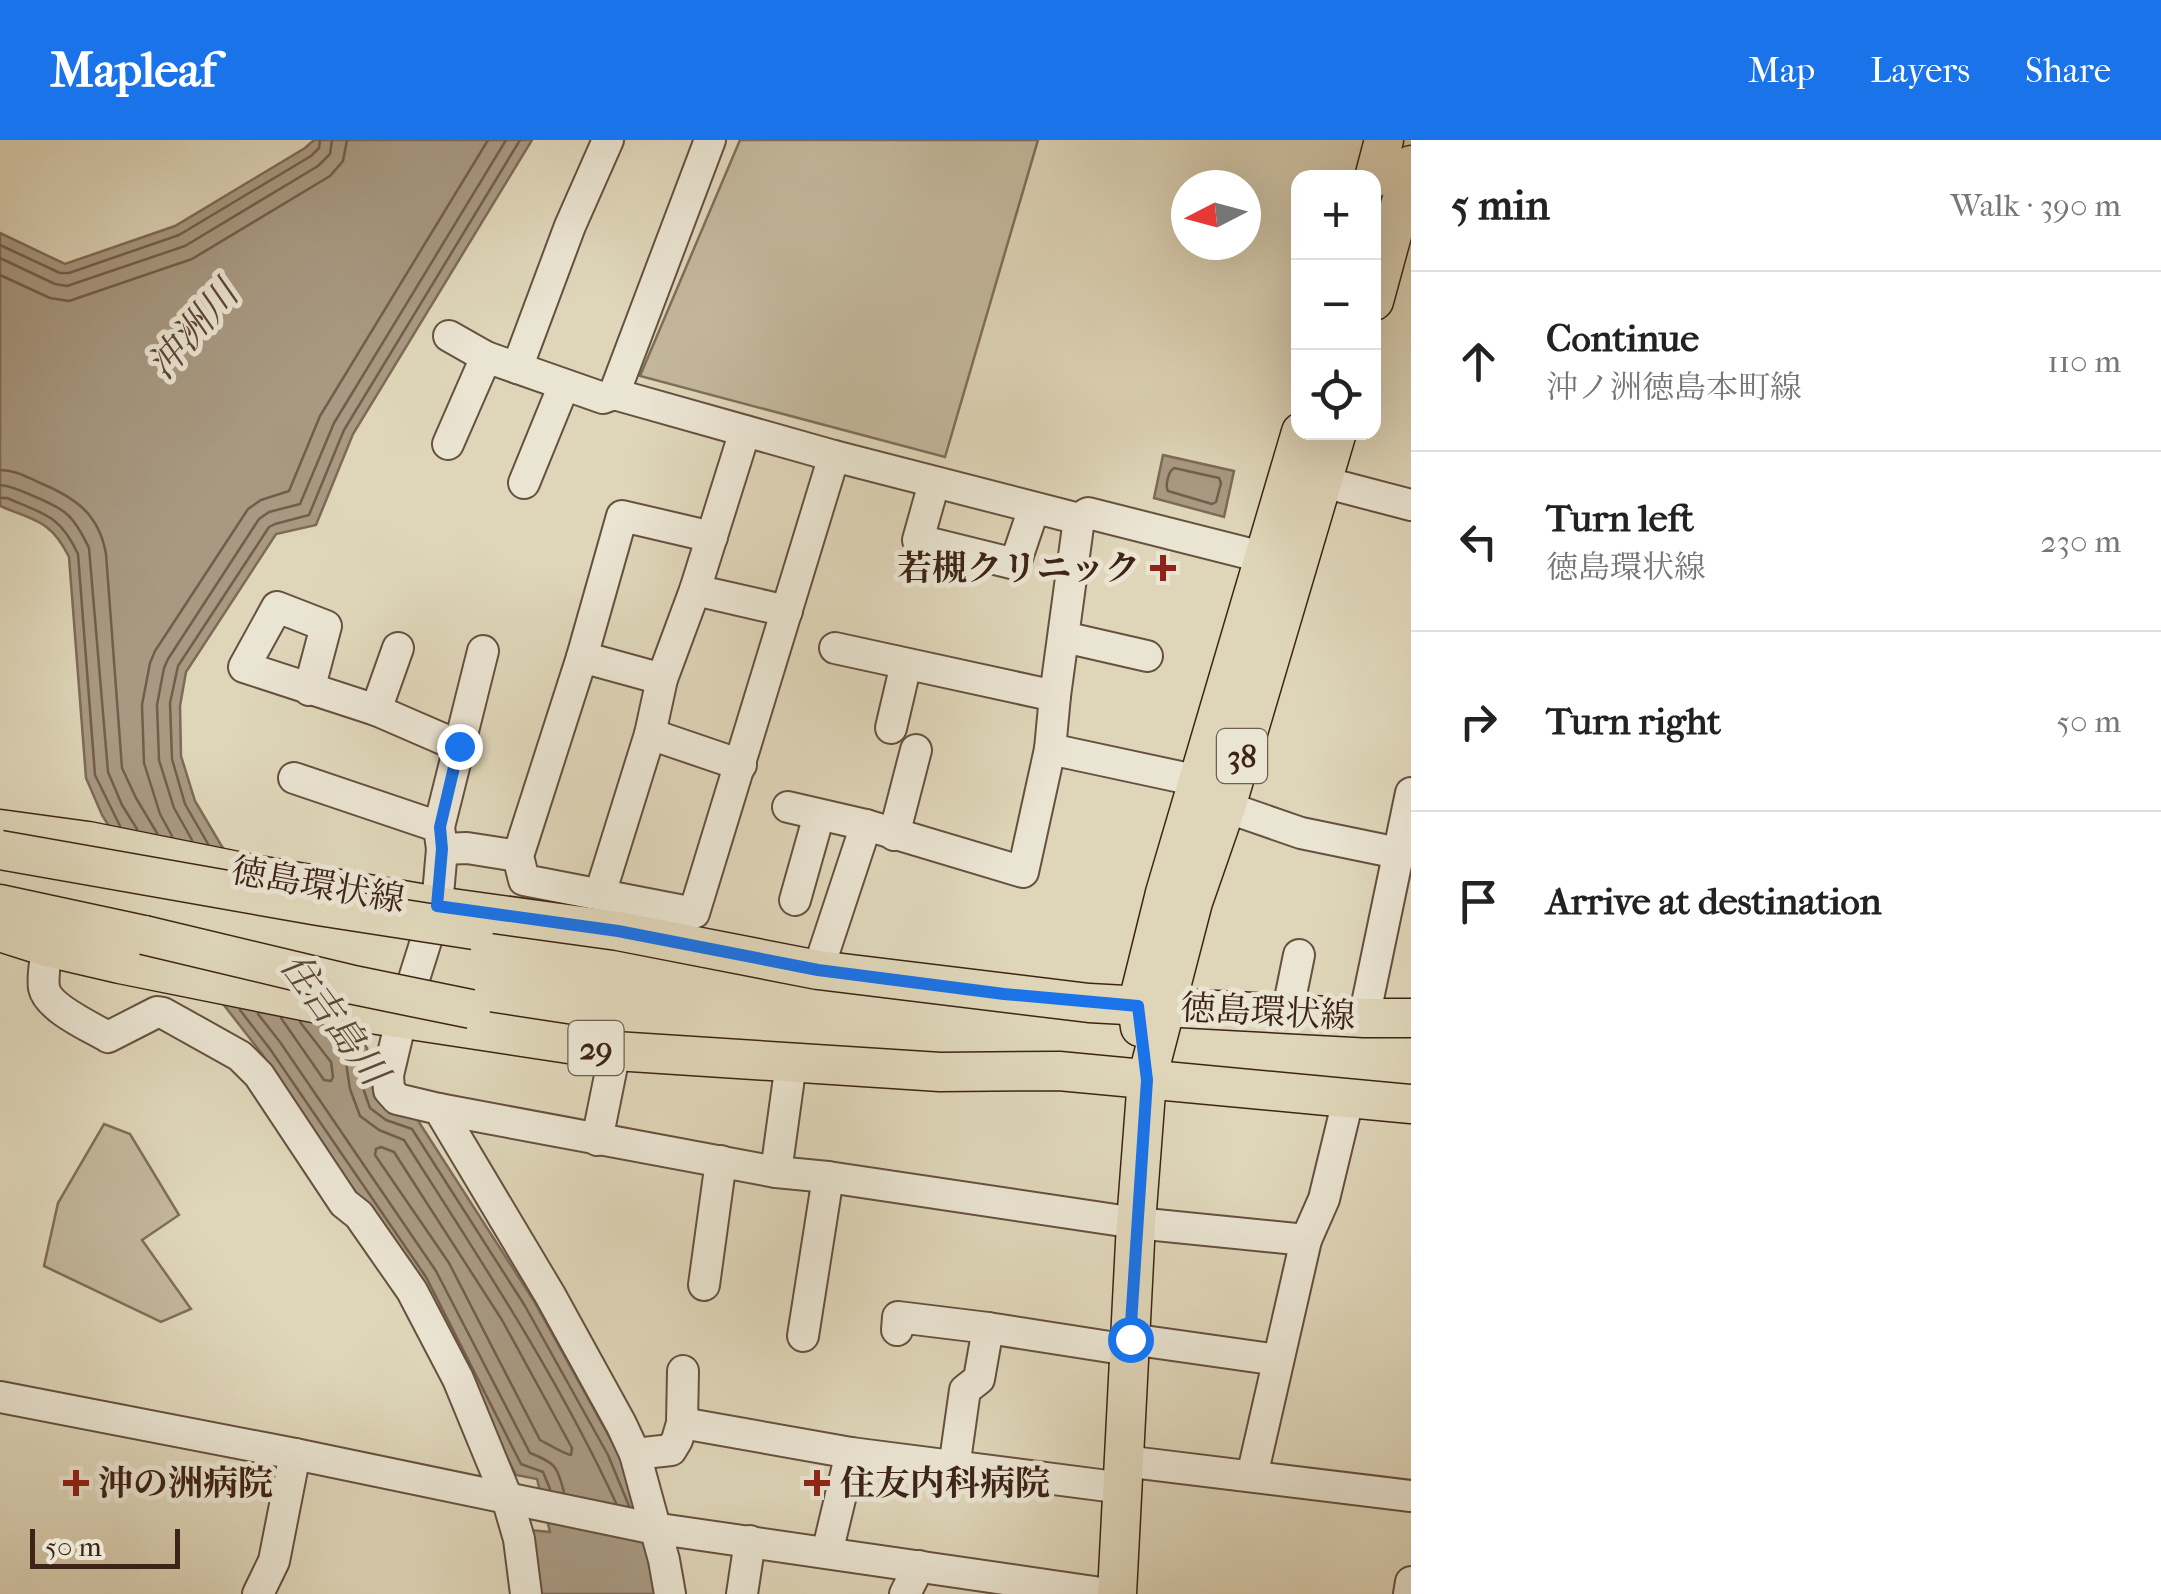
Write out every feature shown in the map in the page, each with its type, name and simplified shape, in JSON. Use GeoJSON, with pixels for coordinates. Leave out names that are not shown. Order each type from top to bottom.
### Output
{"type":"FeatureCollection","features":[{"type":"Feature","properties":{"kind":"main road"},"geometry":{"type":"LineString","coordinates":[[1376,170],[1384,140]]}},
{"type":"Feature","properties":{"kind":"main road"},"geometry":{"type":"LineString","coordinates":[[1381,274],[1411,165]]}},
{"type":"Feature","properties":{"kind":"main road","name":"38"},"geometry":{"type":"LineString","coordinates":[[1118,1594],[1136,1223],[1152,1006],[1165,893],[1213,794],[1282,562],[1300,440]]}},
{"type":"Feature","properties":{"kind":"main road","name":"38"},"geometry":{"type":"LineString","coordinates":[[1282,562],[1323,482],[1335,440]]}},
{"type":"Feature","properties":{"kind":"main road","name":"徳島環状線"},"geometry":{"type":"LineString","coordinates":[[0,829],[437,906],[618,931],[818,970],[1004,994],[1152,1006],[1411,1018]]}},
{"type":"Feature","properties":{"kind":"main road"},"geometry":{"type":"LineString","coordinates":[[0,850],[474,930],[646,955],[818,970]]}},
{"type":"Feature","properties":{"kind":"main road"},"geometry":{"type":"LineString","coordinates":[[0,904],[471,1009],[624,1029],[926,1054],[1059,1070]]}},
{"type":"Feature","properties":{"kind":"main road","name":"29"},"geometry":{"type":"LineString","coordinates":[[0,932],[47,947],[358,1012],[614,1050],[940,1072],[1059,1070],[1411,1104]]}},
{"type":"Feature","properties":{"kind":"street"},"geometry":{"type":"LineString","coordinates":[[517,368],[570,226],[608,140]]}},
{"type":"Feature","properties":{"kind":"street"},"geometry":{"type":"LineString","coordinates":[[614,394],[710,140]]}},
{"type":"Feature","properties":{"kind":"street"},"geometry":{"type":"LineString","coordinates":[[449,336],[486,357],[603,398],[614,394],[1078,520],[1088,514],[1282,562]]}},
{"type":"Feature","properties":{"kind":"street"},"geometry":{"type":"LineString","coordinates":[[448,444],[486,357]]}},
{"type":"Feature","properties":{"kind":"street"},"geometry":{"type":"LineString","coordinates":[[524,484],[564,385]]}},
{"type":"Feature","properties":{"kind":"street"},"geometry":{"type":"LineString","coordinates":[[600,894],[650,734],[662,679],[695,590],[745,431]]}},
{"type":"Feature","properties":{"kind":"street"},"geometry":{"type":"LineString","coordinates":[[712,537],[622,516],[518,856],[524,880],[694,913],[834,456]]}},
{"type":"Feature","properties":{"kind":"street"},"geometry":{"type":"LineString","coordinates":[[934,482],[918,540],[1015,564],[1034,508]]}},
{"type":"Feature","properties":{"kind":"street"},"geometry":{"type":"LineString","coordinates":[[1323,482],[1411,505]]}},
{"type":"Feature","properties":{"kind":"street"},"geometry":{"type":"LineString","coordinates":[[788,807],[1023,872],[1050,749],[1078,520]]}},
{"type":"Feature","properties":{"kind":"street"},"geometry":{"type":"LineString","coordinates":[[695,590],[787,611]]}},
{"type":"Feature","properties":{"kind":"street"},"geometry":{"type":"LineString","coordinates":[[1064,637],[1147,656]]}},
{"type":"Feature","properties":{"kind":"street"},"geometry":{"type":"LineString","coordinates":[[376,710],[398,648]]}},
{"type":"Feature","properties":{"kind":"street"},"geometry":{"type":"LineString","coordinates":[[834,648],[1055,696]]}},
{"type":"Feature","properties":{"kind":"street"},"geometry":{"type":"LineString","coordinates":[[483,651],[441,838],[437,906],[388,1075],[389,1090],[398,1099],[776,1172],[1136,1223],[1306,1240]]}},
{"type":"Feature","properties":{"kind":"street"},"geometry":{"type":"LineString","coordinates":[[582,657],[662,679]]}},
{"type":"Feature","properties":{"kind":"street"},"geometry":{"type":"LineString","coordinates":[[891,728],[906,664]]}},
{"type":"Feature","properties":{"kind":"street"},"geometry":{"type":"LineString","coordinates":[[309,690],[376,710],[459,746]]}},
{"type":"Feature","properties":{"kind":"street"},"geometry":{"type":"LineString","coordinates":[[650,734],[741,765]]}},
{"type":"Feature","properties":{"kind":"street"},"geometry":{"type":"LineString","coordinates":[[1050,749],[1213,794],[1301,833],[1398,853]]}},
{"type":"Feature","properties":{"kind":"street"},"geometry":{"type":"LineString","coordinates":[[818,970],[916,750]]}},
{"type":"Feature","properties":{"kind":"street"},"geometry":{"type":"LineString","coordinates":[[294,778],[468,848],[518,856]]}},
{"type":"Feature","properties":{"kind":"street"},"geometry":{"type":"LineString","coordinates":[[1364,1018],[1411,794]]}},
{"type":"Feature","properties":{"kind":"street"},"geometry":{"type":"LineString","coordinates":[[795,900],[820,815]]}},
{"type":"Feature","properties":{"kind":"street"},"geometry":{"type":"LineString","coordinates":[[47,947],[44,986],[58,1007],[108,1037],[156,1012],[163,1013],[240,1056],[259,1075],[344,1203],[359,1215],[412,1291],[458,1378],[519,1501],[526,1594]]}},
{"type":"Feature","properties":{"kind":"street"},"geometry":{"type":"LineString","coordinates":[[1287,1014],[1299,954]]}},
{"type":"Feature","properties":{"kind":"street"},"geometry":{"type":"LineString","coordinates":[[597,1140],[614,1050]]}},
{"type":"Feature","properties":{"kind":"street"},"geometry":{"type":"LineString","coordinates":[[776,1172],[791,1063]]}},
{"type":"Feature","properties":{"kind":"street"},"geometry":{"type":"LineString","coordinates":[[1252,1476],[1306,1240],[1324,1199],[1348,1100]]}},
{"type":"Feature","properties":{"kind":"street"},"geometry":{"type":"LineString","coordinates":[[439,1108],[621,1424],[635,1454],[670,1594]]}},
{"type":"Feature","properties":{"kind":"street"},"geometry":{"type":"LineString","coordinates":[[704,1285],[721,1161]]}},
{"type":"Feature","properties":{"kind":"street"},"geometry":{"type":"LineString","coordinates":[[803,1336],[828,1177]]}},
{"type":"Feature","properties":{"kind":"street"},"geometry":{"type":"LineString","coordinates":[[898,1330],[898,1317],[1278,1360]]}},
{"type":"Feature","properties":{"kind":"street"},"geometry":{"type":"LineString","coordinates":[[954,1468],[965,1390],[979,1380],[988,1328]]}},
{"type":"Feature","properties":{"kind":"street"},"geometry":{"type":"LineString","coordinates":[[635,1454],[671,1450],[677,1440],[682,1423],[682,1372]]}},
{"type":"Feature","properties":{"kind":"street"},"geometry":{"type":"LineString","coordinates":[[0,1397],[651,1527],[1108,1594]]}},
{"type":"Feature","properties":{"kind":"street"},"geometry":{"type":"LineString","coordinates":[[682,1423],[954,1468],[1252,1476],[1411,1496]]}},
{"type":"Feature","properties":{"kind":"street"},"geometry":{"type":"LineString","coordinates":[[827,1553],[851,1453]]}},
{"type":"Feature","properties":{"kind":"street"},"geometry":{"type":"LineString","coordinates":[[258,1594],[274,1561],[295,1454]]}},
{"type":"Feature","properties":{"kind":"street"},"geometry":{"type":"LineString","coordinates":[[742,1594],[750,1541]]}},
{"type":"Feature","properties":{"kind":"street"},"geometry":{"type":"LineString","coordinates":[[906,1594],[918,1566]]}},
{"type":"Feature","properties":{"kind":"street"},"geometry":{"type":"LineString","coordinates":[[1409,1594],[1411,1582]]}},
{"type":"Feature","properties":{"kind":"shaded area"},"geometry":{"type":"Polygon","coordinates":[[[740,140],[1038,140],[945,457],[640,376],[740,140]]]}},
{"type":"Feature","properties":{"kind":"shaded area"},"geometry":{"type":"Polygon","coordinates":[[[104,1124],[130,1134],[179,1215],[142,1240],[191,1309],[161,1322],[44,1266],[58,1203],[104,1124]]]}},
{"type":"Feature","properties":{"kind":"water"},"geometry":{"type":"Polygon","coordinates":[[[314,140],[532,140],[353,434],[316,525],[276,534],[186,672],[180,706],[181,756],[195,801],[221,845],[367,1048],[376,1096],[389,1108],[417,1119],[534,1301],[617,1451],[638,1498],[658,1594],[535,1594],[529,1530],[550,1532],[537,1479],[516,1475],[417,1283],[262,1054],[199,973],[102,815],[86,778],[69,557],[48,529],[0,506],[0,233],[65,264],[175,226],[314,140]]]}},
{"type":"Feature","properties":{"kind":"water"},"geometry":{"type":"Polygon","coordinates":[[[1163,455],[1234,471],[1224,517],[1154,498],[1163,455]]]}},
{"type":"Feature","properties":{"kind":"pier"},"geometry":{"type":"Polygon","coordinates":[[[138,883],[270,906],[321,978],[186,962],[138,883]]]}},
{"type":"Feature","properties":{"kind":"place","name":"若槻クリニック"},"geometry":{"type":"Point","coordinates":[1163,568]}},
{"type":"Feature","properties":{"kind":"place","name":"沖の洲病院"},"geometry":{"type":"Point","coordinates":[76,1483]}},
{"type":"Feature","properties":{"kind":"place","name":"住友内科病院"},"geometry":{"type":"Point","coordinates":[817,1483]}},
{"type":"Feature","properties":{"kind":"route"},"geometry":{"type":"LineString","coordinates":[[459,746],[440,827],[437,906],[618,931],[818,970],[1004,994],[1138,1006],[1147,1080],[1130,1339]]}},
{"type":"Feature","properties":{"kind":"water label","name":"沖洲川"},"geometry":{"type":"Point","coordinates":[193,330]}},
{"type":"Feature","properties":{"kind":"water label","name":"住吉島川"},"geometry":{"type":"Point","coordinates":[334,1019]}}]}
